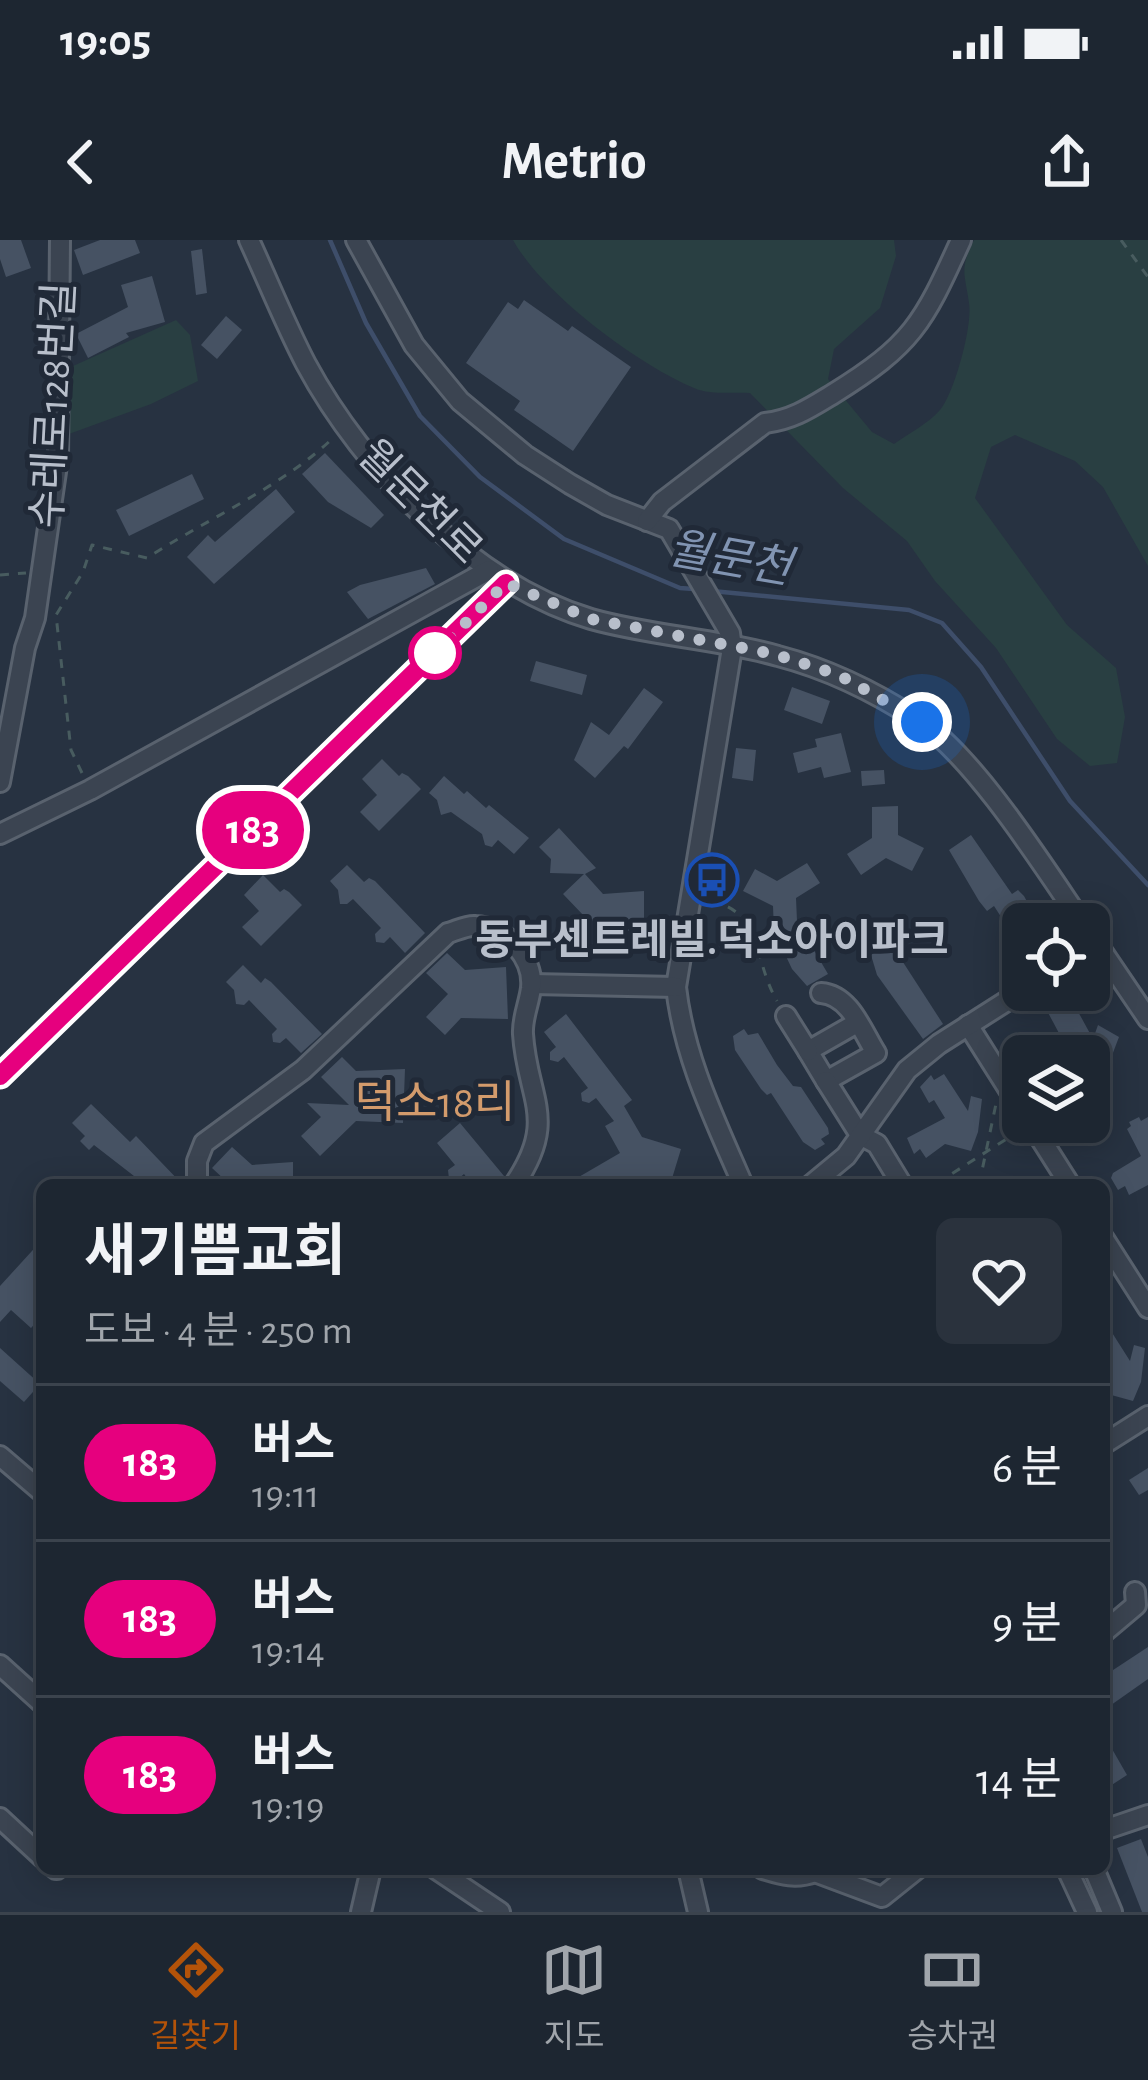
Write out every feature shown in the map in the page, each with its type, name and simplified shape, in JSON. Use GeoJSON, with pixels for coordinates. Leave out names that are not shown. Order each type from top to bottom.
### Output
{"type":"FeatureCollection","features":[{"type":"Feature","properties":{"kind":"street","name":"수레로128번길"},"geometry":{"type":"LineString","coordinates":[[0,782],[35,618],[58,458],[61,240]]}},
{"type":"Feature","properties":{"kind":"street","name":"월문천로"},"geometry":{"type":"LineString","coordinates":[[248,240],[308,367],[347,425],[411,501],[489,570],[506,583],[591,619],[731,641],[839,675],[922,722],[968,766],[1068,903]]}},
{"type":"Feature","properties":{"kind":"street"},"geometry":{"type":"LineString","coordinates":[[356,240],[415,345],[460,400],[555,475],[607,506],[669,529],[731,641],[676,987],[680,1028],[692,1064],[740,1179]]}},
{"type":"Feature","properties":{"kind":"street"},"geometry":{"type":"LineString","coordinates":[[647,521],[662,502],[765,422],[804,413],[907,342],[961,240]]}},
{"type":"Feature","properties":{"kind":"street"},"geometry":{"type":"LineString","coordinates":[[0,834],[90,790],[489,570]]}},
{"type":"Feature","properties":{"kind":"street"},"geometry":{"type":"LineString","coordinates":[[0,1076],[506,583]]}},
{"type":"Feature","properties":{"kind":"street"},"geometry":{"type":"LineString","coordinates":[[197,1179],[204,1143],[303,1070],[448,933],[476,926],[510,937],[524,957],[532,984],[522,1027],[539,1107],[527,1166],[518,1179]]}},
{"type":"Feature","properties":{"kind":"street"},"geometry":{"type":"LineString","coordinates":[[1110,966],[1148,1019]]}},
{"type":"Feature","properties":{"kind":"street"},"geometry":{"type":"LineString","coordinates":[[532,984],[676,987]]}},
{"type":"Feature","properties":{"kind":"street"},"geometry":{"type":"LineString","coordinates":[[821,993],[844,1000],[876,1053],[826,1081]]}},
{"type":"Feature","properties":{"kind":"street"},"geometry":{"type":"LineString","coordinates":[[818,1179],[846,1156],[907,1070],[1002,1004]]}},
{"type":"Feature","properties":{"kind":"street"},"geometry":{"type":"LineString","coordinates":[[786,1016],[860,1135],[877,1144],[898,1179]]}},
{"type":"Feature","properties":{"kind":"street"},"geometry":{"type":"LineString","coordinates":[[808,1051],[857,1022]]}},
{"type":"Feature","properties":{"kind":"street"},"geometry":{"type":"LineString","coordinates":[[968,1025],[1001,1078]]}},
{"type":"Feature","properties":{"kind":"street"},"geometry":{"type":"LineString","coordinates":[[1043,1143],[1066,1179]]}},
{"type":"Feature","properties":{"kind":"street"},"geometry":{"type":"LineString","coordinates":[[1110,1245],[1140,1276],[1148,1308]]}},
{"type":"Feature","properties":{"kind":"street"},"geometry":{"type":"LineString","coordinates":[[1110,1440],[1148,1416]]}},
{"type":"Feature","properties":{"kind":"street"},"geometry":{"type":"LineString","coordinates":[[0,1456],[36,1487]]}},
{"type":"Feature","properties":{"kind":"street"},"geometry":{"type":"LineString","coordinates":[[1110,1627],[1136,1605],[1135,1592]]}},
{"type":"Feature","properties":{"kind":"street"},"geometry":{"type":"LineString","coordinates":[[0,1665],[36,1698]]}},
{"type":"Feature","properties":{"kind":"street"},"geometry":{"type":"LineString","coordinates":[[1110,1828],[1148,1815]]}},
{"type":"Feature","properties":{"kind":"street"},"geometry":{"type":"LineString","coordinates":[[0,1818],[36,1851]]}},
{"type":"Feature","properties":{"kind":"street"},"geometry":{"type":"LineString","coordinates":[[361,1912],[370,1875]]}},
{"type":"Feature","properties":{"kind":"street"},"geometry":{"type":"LineString","coordinates":[[445,1875],[500,1912]]}},
{"type":"Feature","properties":{"kind":"street"},"geometry":{"type":"LineString","coordinates":[[689,1875],[698,1912]]}},
{"type":"Feature","properties":{"kind":"street"},"geometry":{"type":"LineString","coordinates":[[829,1875],[882,1897]]}},
{"type":"Feature","properties":{"kind":"street"},"geometry":{"type":"LineString","coordinates":[[864,1912],[910,1875]]}},
{"type":"Feature","properties":{"kind":"street"},"geometry":{"type":"LineString","coordinates":[[1069,1875],[1087,1912]]}},
{"type":"Feature","properties":{"kind":"street"},"geometry":{"type":"LineString","coordinates":[[1097,1875],[1112,1912]]}},
{"type":"Feature","properties":{"kind":"path"},"geometry":{"type":"LineString","coordinates":[[1121,240],[1148,277]]}},
{"type":"Feature","properties":{"kind":"path"},"geometry":{"type":"LineString","coordinates":[[90,790],[71,750],[56,616],[83,572],[92,545],[147,558],[308,462],[347,425]]}},
{"type":"Feature","properties":{"kind":"path"},"geometry":{"type":"LineString","coordinates":[[0,575],[40,572]]}},
{"type":"Feature","properties":{"kind":"path"},"geometry":{"type":"LineString","coordinates":[[711,901],[735,906],[749,922],[766,982],[786,1016]]}},
{"type":"Feature","properties":{"kind":"path"},"geometry":{"type":"LineString","coordinates":[[980,1179],[1001,1078]]}},
{"type":"Feature","properties":{"kind":"path"},"geometry":{"type":"LineString","coordinates":[[944,1179],[1002,1141]]}},
{"type":"Feature","properties":{"kind":"green space"},"geometry":{"type":"Polygon","coordinates":[[[513,240],[894,240],[896,256],[880,308],[834,349],[828,379],[872,432],[894,444],[935,415],[951,390],[968,327],[965,265],[974,240],[1148,240],[1148,566],[1103,487],[1075,461],[1015,435],[991,447],[975,498],[1067,625],[1116,668],[1125,717],[1117,763],[1090,766],[1057,739],[996,648],[935,581],[907,541],[843,488],[750,393],[700,390],[646,362],[568,304],[513,240]]]}},
{"type":"Feature","properties":{"kind":"green space"},"geometry":{"type":"Polygon","coordinates":[[[176,320],[190,335],[198,381],[69,434],[73,366],[176,320]]]}},
{"type":"Feature","properties":{"kind":"building"},"geometry":{"type":"Polygon","coordinates":[[[0,240],[21,240],[31,268],[6,277],[0,240]]]}},
{"type":"Feature","properties":{"kind":"building"},"geometry":{"type":"Polygon","coordinates":[[[100,240],[135,240],[140,253],[83,275],[74,250],[100,240]]]}},
{"type":"Feature","properties":{"kind":"building"},"geometry":{"type":"Polygon","coordinates":[[[202,249],[207,293],[196,295],[191,251],[202,249]]]}},
{"type":"Feature","properties":{"kind":"building"},"geometry":{"type":"Polygon","coordinates":[[[152,276],[165,322],[126,333],[129,337],[88,358],[76,334],[128,307],[121,285],[152,276]]]}},
{"type":"Feature","properties":{"kind":"building"},"geometry":{"type":"Polygon","coordinates":[[[524,300],[631,367],[573,451],[514,410],[520,401],[466,363],[508,302],[518,309],[524,300]]]}},
{"type":"Feature","properties":{"kind":"building"},"geometry":{"type":"Polygon","coordinates":[[[226,316],[242,330],[217,359],[201,345],[226,316]]]}},
{"type":"Feature","properties":{"kind":"building"},"geometry":{"type":"Polygon","coordinates":[[[325,453],[384,515],[371,528],[328,502],[302,474],[325,453]]]}},
{"type":"Feature","properties":{"kind":"building"},"geometry":{"type":"Polygon","coordinates":[[[192,474],[204,499],[129,536],[116,510],[192,474]]]}},
{"type":"Feature","properties":{"kind":"building"},"geometry":{"type":"Polygon","coordinates":[[[276,489],[295,512],[214,584],[187,557],[208,535],[215,542],[276,489]]]}},
{"type":"Feature","properties":{"kind":"building"},"geometry":{"type":"Polygon","coordinates":[[[426,568],[435,584],[368,619],[347,592],[360,585],[426,568]]]}},
{"type":"Feature","properties":{"kind":"building"},"geometry":{"type":"Polygon","coordinates":[[[536,661],[587,675],[582,695],[530,681],[536,661]]]}},
{"type":"Feature","properties":{"kind":"building"},"geometry":{"type":"Polygon","coordinates":[[[792,687],[830,701],[822,724],[784,710],[792,687]]]}},
{"type":"Feature","properties":{"kind":"building"},"geometry":{"type":"Polygon","coordinates":[[[644,688],[663,702],[628,749],[624,746],[595,778],[574,760],[591,722],[609,735],[644,688]]]}},
{"type":"Feature","properties":{"kind":"building"},"geometry":{"type":"Polygon","coordinates":[[[841,733],[851,772],[824,778],[821,767],[798,773],[793,753],[817,747],[815,739],[841,733]]]}},
{"type":"Feature","properties":{"kind":"building"},"geometry":{"type":"Polygon","coordinates":[[[736,748],[756,750],[753,781],[732,778],[736,748]]]}},
{"type":"Feature","properties":{"kind":"building"},"geometry":{"type":"Polygon","coordinates":[[[382,759],[421,789],[379,831],[360,812],[377,795],[362,779],[382,759]]]}},
{"type":"Feature","properties":{"kind":"building"},"geometry":{"type":"Polygon","coordinates":[[[884,770],[885,784],[862,786],[861,771],[884,770]]]}},
{"type":"Feature","properties":{"kind":"building"},"geometry":{"type":"Polygon","coordinates":[[[444,776],[529,838],[514,854],[498,840],[492,847],[485,845],[482,834],[451,812],[441,815],[437,800],[429,793],[444,776]]]}},
{"type":"Feature","properties":{"kind":"building"},"geometry":{"type":"Polygon","coordinates":[[[898,806],[898,835],[924,848],[912,871],[886,858],[861,875],[847,854],[872,838],[872,807],[898,806]]]}},
{"type":"Feature","properties":{"kind":"building"},"geometry":{"type":"Polygon","coordinates":[[[559,828],[596,868],[585,874],[603,894],[644,891],[644,944],[598,941],[580,958],[562,939],[585,917],[563,894],[584,874],[550,873],[551,859],[539,847],[559,828]]]}},
{"type":"Feature","properties":{"kind":"building"},"geometry":{"type":"Polygon","coordinates":[[[971,835],[1012,894],[1018,890],[1028,903],[1002,903],[1002,918],[994,906],[987,911],[949,850],[971,835]]]}},
{"type":"Feature","properties":{"kind":"building"},"geometry":{"type":"Polygon","coordinates":[[[807,863],[820,883],[796,898],[797,921],[828,974],[807,986],[792,969],[774,931],[773,906],[743,891],[755,869],[777,881],[807,863]]]}},
{"type":"Feature","properties":{"kind":"building"},"geometry":{"type":"Polygon","coordinates":[[[347,865],[364,882],[375,881],[425,933],[405,953],[390,937],[384,943],[376,942],[375,934],[381,928],[353,899],[340,904],[338,890],[330,881],[347,865]]]}},
{"type":"Feature","properties":{"kind":"building"},"geometry":{"type":"Polygon","coordinates":[[[263,875],[302,905],[261,946],[242,927],[259,911],[244,895],[263,875]]]}},
{"type":"Feature","properties":{"kind":"building"},"geometry":{"type":"Polygon","coordinates":[[[890,942],[943,1024],[923,1039],[877,975],[871,955],[890,942]]]}},
{"type":"Feature","properties":{"kind":"building"},"geometry":{"type":"Polygon","coordinates":[[[447,953],[465,970],[506,967],[508,1019],[461,1018],[445,1035],[426,1017],[448,994],[426,973],[447,953]]]}},
{"type":"Feature","properties":{"kind":"building"},"geometry":{"type":"Polygon","coordinates":[[[243,965],[261,983],[265,978],[271,982],[322,1034],[301,1053],[286,1038],[273,1042],[277,1029],[249,1000],[236,1004],[234,990],[226,982],[243,965]]]}},
{"type":"Feature","properties":{"kind":"building"},"geometry":{"type":"Polygon","coordinates":[[[1047,1011],[1078,1011],[1091,1035],[1060,1035],[1047,1011]]]}},
{"type":"Feature","properties":{"kind":"building"},"geometry":{"type":"Polygon","coordinates":[[[566,1014],[632,1100],[624,1106],[642,1137],[681,1149],[672,1179],[575,1179],[620,1153],[605,1126],[614,1121],[596,1098],[582,1101],[581,1093],[588,1088],[564,1057],[558,1062],[550,1060],[556,1047],[544,1032],[566,1014]]]}},
{"type":"Feature","properties":{"kind":"building"},"geometry":{"type":"Polygon","coordinates":[[[1098,1025],[1119,1037],[1110,1061],[1110,1035],[1094,1035],[1098,1025]]]}},
{"type":"Feature","properties":{"kind":"building"},"geometry":{"type":"Polygon","coordinates":[[[744,1029],[748,1035],[758,1033],[793,1086],[801,1087],[828,1128],[829,1134],[821,1139],[825,1144],[815,1150],[803,1142],[771,1093],[761,1089],[735,1050],[733,1036],[744,1029]]]}},
{"type":"Feature","properties":{"kind":"building"},"geometry":{"type":"Polygon","coordinates":[[[342,1057],[356,1071],[405,1069],[403,1123],[356,1121],[320,1156],[301,1136],[321,1117],[307,1103],[349,1105],[321,1077],[342,1057]]]}},
{"type":"Feature","properties":{"kind":"building"},"geometry":{"type":"Polygon","coordinates":[[[944,1074],[968,1111],[971,1096],[982,1099],[978,1132],[971,1151],[945,1144],[926,1158],[920,1149],[914,1154],[907,1138],[945,1118],[920,1087],[931,1075],[934,1080],[944,1074]]]}},
{"type":"Feature","properties":{"kind":"building"},"geometry":{"type":"Polygon","coordinates":[[[91,1104],[130,1142],[136,1136],[177,1179],[131,1179],[134,1176],[94,1145],[89,1150],[80,1141],[85,1136],[72,1123],[91,1104]]]}},
{"type":"Feature","properties":{"kind":"building"},"geometry":{"type":"Polygon","coordinates":[[[1139,1117],[1141,1121],[1148,1117],[1148,1185],[1129,1195],[1125,1186],[1118,1190],[1111,1178],[1141,1156],[1127,1129],[1139,1117]]]}},
{"type":"Feature","properties":{"kind":"building"},"geometry":{"type":"Polygon","coordinates":[[[460,1123],[503,1179],[468,1179],[464,1174],[449,1179],[448,1170],[455,1165],[437,1143],[460,1123]]]}},
{"type":"Feature","properties":{"kind":"building"},"geometry":{"type":"Polygon","coordinates":[[[232,1147],[252,1165],[293,1162],[293,1179],[224,1179],[212,1168],[232,1147]]]}},
{"type":"Feature","properties":{"kind":"building"},"geometry":{"type":"Polygon","coordinates":[[[36,1247],[36,1323],[31,1328],[11,1310],[0,1322],[0,1286],[36,1247]]]}},
{"type":"Feature","properties":{"kind":"building"},"geometry":{"type":"Polygon","coordinates":[[[1110,1329],[1130,1361],[1134,1345],[1145,1348],[1141,1382],[1133,1401],[1110,1395],[1110,1329]]]}},
{"type":"Feature","properties":{"kind":"building"},"geometry":{"type":"Polygon","coordinates":[[[0,1348],[36,1380],[36,1388],[24,1402],[0,1381],[0,1348]]]}},
{"type":"Feature","properties":{"kind":"building"},"geometry":{"type":"Polygon","coordinates":[[[1148,1468],[1148,1490],[1139,1495],[1129,1480],[1148,1468]]]}},
{"type":"Feature","properties":{"kind":"building"},"geometry":{"type":"Polygon","coordinates":[[[1148,1647],[1148,1679],[1110,1706],[1110,1672],[1148,1647]]]}},
{"type":"Feature","properties":{"kind":"building"},"geometry":{"type":"Polygon","coordinates":[[[1110,1745],[1127,1775],[1110,1786],[1110,1745]]]}},
{"type":"Feature","properties":{"kind":"building"},"geometry":{"type":"Polygon","coordinates":[[[1141,1839],[1148,1857],[1148,1912],[1142,1912],[1117,1848],[1141,1839]]]}},
{"type":"Feature","properties":{"kind":"waterway","name":"월문천"},"geometry":{"type":"LineString","coordinates":[[330,240],[366,323],[420,416],[480,477],[564,539],[680,588],[694,589]]}},
{"type":"Feature","properties":{"kind":"waterway","name":"월문천"},"geometry":{"type":"LineString","coordinates":[[712,591],[909,610],[942,623],[981,667],[1070,801],[1148,885]]}},
{"type":"Feature","properties":{"kind":"bus line","name":"183"},"geometry":{"type":"LineString","coordinates":[[0,1076],[506,583]]}},
{"type":"Feature","properties":{"kind":"place","name":"동부센트레빌.덕소아이파크"},"geometry":{"type":"Point","coordinates":[712,880]}},
{"type":"Feature","properties":{"kind":"district","name":"덕소18리"},"geometry":{"type":"Point","coordinates":[435,1101]}},
{"type":"Feature","properties":{"kind":"route"},"geometry":{"type":"LineString","coordinates":[[435,653],[506,583],[591,619],[774,654],[839,675],[922,722]]}}]}
